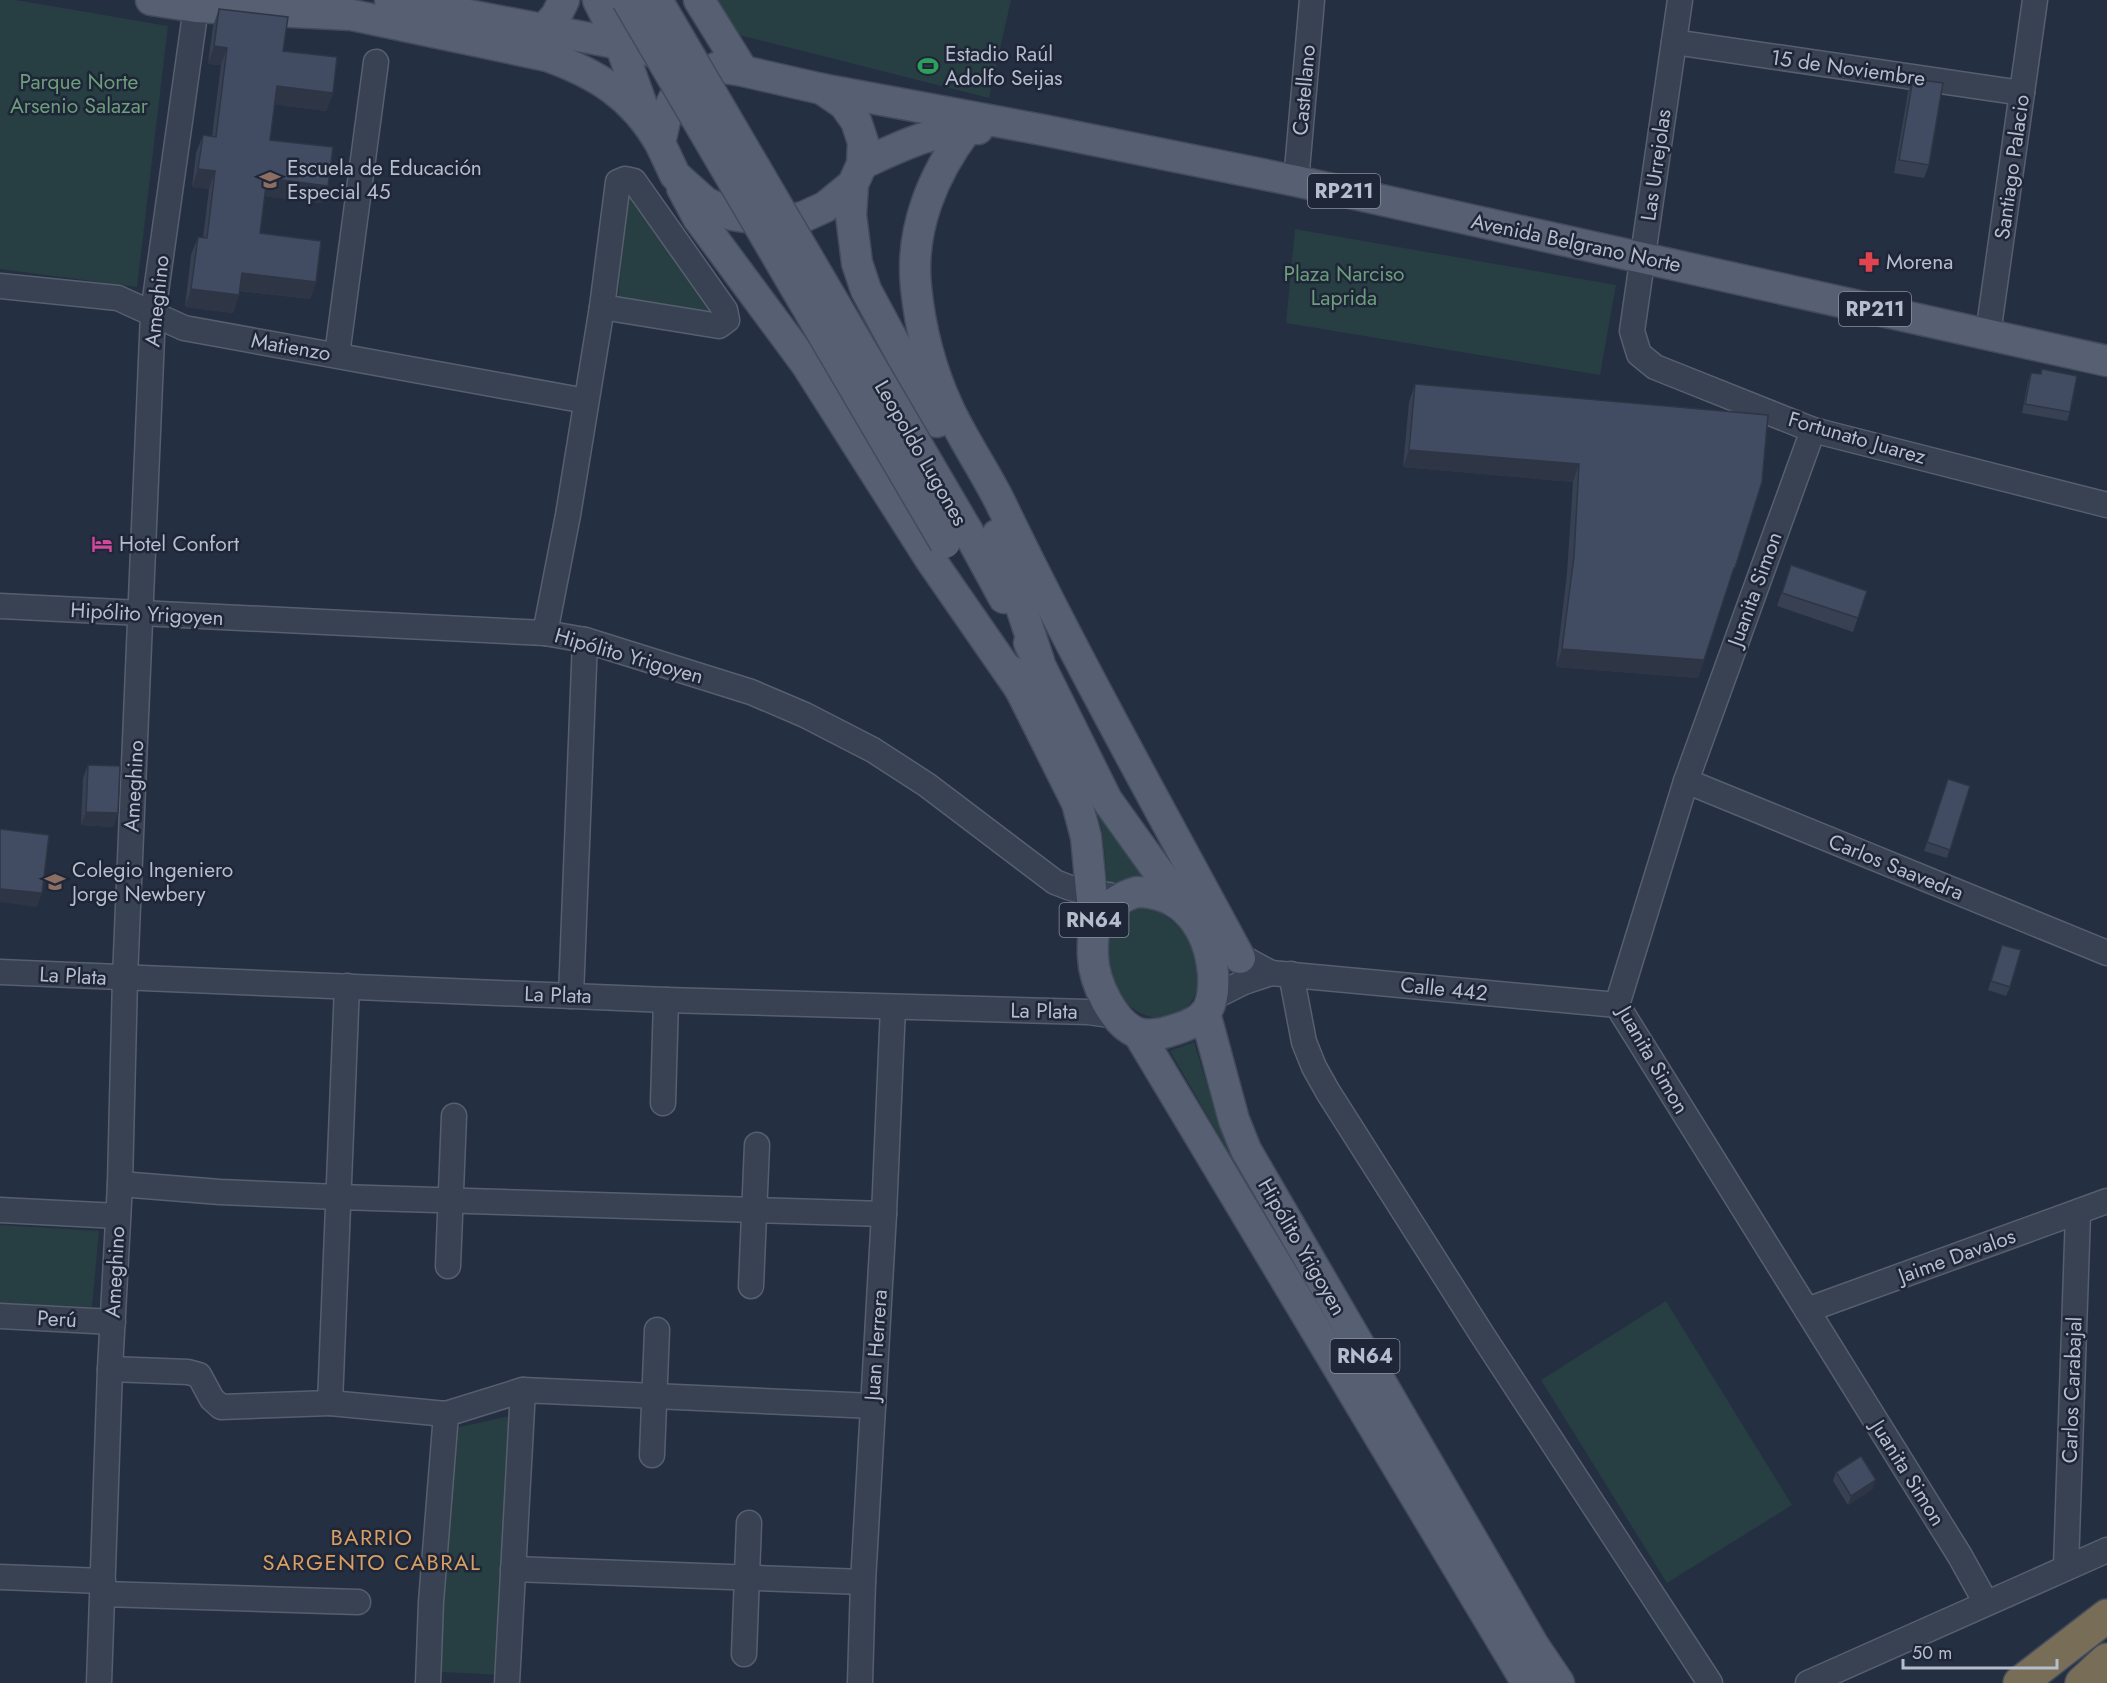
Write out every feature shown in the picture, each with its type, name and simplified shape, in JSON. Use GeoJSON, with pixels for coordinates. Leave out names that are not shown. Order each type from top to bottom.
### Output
{"type":"FeatureCollection","features":[{"type":"Feature","properties":{"kind":"highway"},"geometry":{"type":"LineString","coordinates":[[2020,1683],[2107,1616]]}},
{"type":"Feature","properties":{"kind":"highway"},"geometry":{"type":"LineString","coordinates":[[2082,1683],[2107,1660]]}},
{"type":"Feature","properties":{"kind":"main road"},"geometry":{"type":"LineString","coordinates":[[151,0],[352,15],[547,56],[593,76],[615,90],[654,133]]}},
{"type":"Feature","properties":{"kind":"main road"},"geometry":{"type":"LineString","coordinates":[[390,0],[620,44],[822,89],[844,104],[856,122],[863,142],[851,215],[857,263],[866,290],[989,515],[1039,661]]}},
{"type":"Feature","properties":{"kind":"main road"},"geometry":{"type":"LineString","coordinates":[[544,29],[556,16],[564,0]]}},
{"type":"Feature","properties":{"kind":"main road"},"geometry":{"type":"LineString","coordinates":[[598,0],[620,44],[654,133],[698,218],[806,364],[930,559],[1020,689]]}},
{"type":"Feature","properties":{"kind":"main road","name":"Leopoldo Lugones"},"geometry":{"type":"LineString","coordinates":[[627,0],[956,537],[1039,661],[1107,800],[1191,915]]}},
{"type":"Feature","properties":{"kind":"main road","name":"Leopoldo Lugones"},"geometry":{"type":"LineString","coordinates":[[657,0],[956,537],[1020,689],[1077,803],[1086,837],[1093,907]]}},
{"type":"Feature","properties":{"kind":"main road"},"geometry":{"type":"LineString","coordinates":[[699,0],[730,69]]}},
{"type":"Feature","properties":{"kind":"main road"},"geometry":{"type":"LineString","coordinates":[[654,133],[677,95],[696,78],[730,69]]}},
{"type":"Feature","properties":{"kind":"main road","name":"Avenida Belgrano Norte"},"geometry":{"type":"LineString","coordinates":[[822,89],[1044,130],[1296,181],[2107,361]]}},
{"type":"Feature","properties":{"kind":"main road"},"geometry":{"type":"LineString","coordinates":[[968,129],[952,149],[930,191],[922,217],[916,255],[916,286],[923,329],[939,384],[949,409],[1000,502],[1024,555],[1098,699],[1240,958]]}},
{"type":"Feature","properties":{"kind":"main road","name":"Avenida Belgrano Norte"},"geometry":{"type":"LineString","coordinates":[[857,174],[927,136],[968,129],[1044,130]]}},
{"type":"Feature","properties":{"kind":"main road"},"geometry":{"type":"LineString","coordinates":[[675,175],[705,202],[732,215],[776,222],[803,217],[825,207],[857,174]]}},
{"type":"Feature","properties":{"kind":"main road"},"geometry":{"type":"LineString","coordinates":[[897,347],[949,409]]}},
{"type":"Feature","properties":{"kind":"main road","name":"RN64"},"geometry":{"type":"LineString","coordinates":[[1127,1025],[1099,985],[1093,959],[1093,907],[1109,905],[1126,895],[1137,892],[1150,892],[1164,896],[1191,915],[1212,958],[1208,1006]]}},
{"type":"Feature","properties":{"kind":"main road"},"geometry":{"type":"LineString","coordinates":[[1127,1025],[1164,1033],[1184,1027],[1208,1006]]}},
{"type":"Feature","properties":{"kind":"main road","name":"Hipólito Yrigoyen"},"geometry":{"type":"LineString","coordinates":[[1208,1006],[1231,1109],[1246,1150],[1534,1646],[1559,1683]]}},
{"type":"Feature","properties":{"kind":"main road","name":"Hipólito Yrigoyen"},"geometry":{"type":"LineString","coordinates":[[1127,1025],[1527,1683]]}},
{"type":"Feature","properties":{"kind":"street","name":"Castellano"},"geometry":{"type":"LineString","coordinates":[[1296,181],[1312,0]]}},
{"type":"Feature","properties":{"kind":"street","name":"Las Urrejolas"},"geometry":{"type":"LineString","coordinates":[[1632,331],[1680,0]]}},
{"type":"Feature","properties":{"kind":"street","name":"Santiago Palacio"},"geometry":{"type":"LineString","coordinates":[[1988,334],[2035,0]]}},
{"type":"Feature","properties":{"kind":"street","name":"Ameghino"},"geometry":{"type":"LineString","coordinates":[[99,1683],[153,313],[196,4]]}},
{"type":"Feature","properties":{"kind":"street","name":"15 de Noviembre"},"geometry":{"type":"LineString","coordinates":[[1674,42],[2022,93]]}},
{"type":"Feature","properties":{"kind":"street"},"geometry":{"type":"LineString","coordinates":[[337,355],[376,63]]}},
{"type":"Feature","properties":{"kind":"street"},"geometry":{"type":"LineString","coordinates":[[545,633],[568,515],[602,307],[618,182],[625,179],[634,181],[725,309],[727,320],[719,326],[602,307]]}},
{"type":"Feature","properties":{"kind":"street","name":"Matienzo"},"geometry":{"type":"LineString","coordinates":[[0,286],[118,298],[184,328],[586,401]]}},
{"type":"Feature","properties":{"kind":"street","name":"Fortunato Juarez"},"geometry":{"type":"LineString","coordinates":[[1632,331],[1640,354],[1655,367],[1813,430],[2107,505]]}},
{"type":"Feature","properties":{"kind":"street","name":"Juanita Simon"},"geometry":{"type":"LineString","coordinates":[[1813,430],[1686,781],[1617,1005],[1960,1556],[1986,1603]]}},
{"type":"Feature","properties":{"kind":"street","name":"Hipólito Yrigoyen"},"geometry":{"type":"LineString","coordinates":[[0,606],[545,633],[585,640],[751,692],[805,715],[873,750],[927,785],[1055,882],[1070,889],[1093,907]]}},
{"type":"Feature","properties":{"kind":"street"},"geometry":{"type":"LineString","coordinates":[[571,996],[585,640]]}},
{"type":"Feature","properties":{"kind":"street","name":"Carlos Saavedra"},"geometry":{"type":"LineString","coordinates":[[1686,781],[2107,953]]}},
{"type":"Feature","properties":{"kind":"street","name":"Calle 442"},"geometry":{"type":"LineString","coordinates":[[1191,915],[1221,945],[1240,958],[1281,974],[1617,1005]]}},
{"type":"Feature","properties":{"kind":"street","name":"La Plata"},"geometry":{"type":"LineString","coordinates":[[0,972],[666,1000],[1088,1012],[1127,1025]]}},
{"type":"Feature","properties":{"kind":"street"},"geometry":{"type":"LineString","coordinates":[[1281,974],[1304,1042],[1314,1067],[1328,1092],[1710,1683]]}},
{"type":"Feature","properties":{"kind":"street","name":"Calle 442"},"geometry":{"type":"LineString","coordinates":[[1208,1006],[1244,982],[1281,974]]}},
{"type":"Feature","properties":{"kind":"street"},"geometry":{"type":"LineString","coordinates":[[330,1403],[347,986]]}},
{"type":"Feature","properties":{"kind":"street"},"geometry":{"type":"LineString","coordinates":[[663,1103],[666,1000]]}},
{"type":"Feature","properties":{"kind":"street","name":"Juan Herrera"},"geometry":{"type":"LineString","coordinates":[[860,1683],[863,1582],[885,1214],[893,1006]]}},
{"type":"Feature","properties":{"kind":"street"},"geometry":{"type":"LineString","coordinates":[[448,1266],[454,1116]]}},
{"type":"Feature","properties":{"kind":"street"},"geometry":{"type":"LineString","coordinates":[[751,1286],[757,1145]]}},
{"type":"Feature","properties":{"kind":"street"},"geometry":{"type":"LineString","coordinates":[[120,1184],[220,1192],[338,1197],[885,1214]]}},
{"type":"Feature","properties":{"kind":"street","name":"Jaime Davalos"},"geometry":{"type":"LineString","coordinates":[[1807,1310],[2107,1201]]}},
{"type":"Feature","properties":{"kind":"street"},"geometry":{"type":"LineString","coordinates":[[0,1210],[118,1216]]}},
{"type":"Feature","properties":{"kind":"street","name":"Carlos Carabajal"},"geometry":{"type":"LineString","coordinates":[[2066,1568],[2078,1213]]}},
{"type":"Feature","properties":{"kind":"street","name":"Perú"},"geometry":{"type":"LineString","coordinates":[[0,1316],[113,1322]]}},
{"type":"Feature","properties":{"kind":"street"},"geometry":{"type":"LineString","coordinates":[[652,1455],[657,1330]]}},
{"type":"Feature","properties":{"kind":"street"},"geometry":{"type":"LineString","coordinates":[[110,1369],[188,1371],[199,1375],[212,1399],[221,1407],[330,1403],[446,1414],[523,1390],[873,1406]]}},
{"type":"Feature","properties":{"kind":"street"},"geometry":{"type":"LineString","coordinates":[[507,1683],[523,1390]]}},
{"type":"Feature","properties":{"kind":"street"},"geometry":{"type":"LineString","coordinates":[[428,1683],[431,1602],[446,1414]]}},
{"type":"Feature","properties":{"kind":"street"},"geometry":{"type":"LineString","coordinates":[[744,1654],[750,1523]]}},
{"type":"Feature","properties":{"kind":"street"},"geometry":{"type":"LineString","coordinates":[[1808,1683],[2107,1550]]}},
{"type":"Feature","properties":{"kind":"street"},"geometry":{"type":"LineString","coordinates":[[513,1569],[863,1582]]}},
{"type":"Feature","properties":{"kind":"street"},"geometry":{"type":"LineString","coordinates":[[0,1577],[103,1588],[358,1602]]}},
{"type":"Feature","properties":{"kind":"green space","name":"Parque Norte Arsenio Salazar"},"geometry":{"type":"Polygon","coordinates":[[[0,0],[16,0],[168,26],[137,287],[0,269],[0,0]]]}},
{"type":"Feature","properties":{"kind":"green space","name":"Estadio Raúl Adolfo Seijas"},"geometry":{"type":"Polygon","coordinates":[[[713,0],[1011,0],[989,98],[731,33],[713,0]]]}},
{"type":"Feature","properties":{"kind":"green space"},"geometry":{"type":"Polygon","coordinates":[[[627,191],[712,310],[707,316],[618,299],[627,191]]]}},
{"type":"Feature","properties":{"kind":"green space","name":"Plaza Narciso Laprida"},"geometry":{"type":"Polygon","coordinates":[[[1295,229],[1616,285],[1600,375],[1286,323],[1295,229]]]}},
{"type":"Feature","properties":{"kind":"green space"},"geometry":{"type":"Polygon","coordinates":[[[1091,795],[1147,876],[1122,880],[1108,887],[1102,830],[1091,795]]]}},
{"type":"Feature","properties":{"kind":"green space"},"geometry":{"type":"Polygon","coordinates":[[[1137,909],[1155,909],[1185,934],[1193,949],[1198,971],[1196,992],[1191,1002],[1174,1015],[1156,1018],[1140,1013],[1126,1002],[1114,987],[1108,969],[1106,951],[1110,934],[1128,912],[1137,909]]]}},
{"type":"Feature","properties":{"kind":"green space"},"geometry":{"type":"Polygon","coordinates":[[[1194,1042],[1212,1101],[1233,1160],[1170,1051],[1194,1042]]]}},
{"type":"Feature","properties":{"kind":"green space"},"geometry":{"type":"Polygon","coordinates":[[[0,1225],[99,1231],[92,1307],[0,1303],[0,1225]]]}},
{"type":"Feature","properties":{"kind":"green space"},"geometry":{"type":"Polygon","coordinates":[[[1666,1301],[1792,1505],[1667,1583],[1541,1380],[1666,1301]]]}},
{"type":"Feature","properties":{"kind":"green space"},"geometry":{"type":"Polygon","coordinates":[[[515,1415],[503,1675],[440,1672],[451,1429],[515,1415]]]}},
{"type":"Feature","properties":{"kind":"building"},"geometry":{"type":"Polygon","coordinates":[[[219,9],[288,17],[283,51],[337,57],[333,93],[277,86],[270,140],[333,147],[328,186],[267,178],[260,233],[321,241],[316,282],[242,273],[239,295],[191,289],[198,237],[207,238],[215,171],[198,169],[203,135],[216,137],[227,48],[214,46],[219,9]]]}},
{"type":"Feature","properties":{"kind":"building"},"geometry":{"type":"Polygon","coordinates":[[[1913,79],[1943,83],[1929,165],[1899,160],[1913,79]]]}},
{"type":"Feature","properties":{"kind":"building"},"geometry":{"type":"Polygon","coordinates":[[[2042,369],[2077,376],[2070,412],[2025,404],[2031,373],[2041,374],[2042,369]]]}},
{"type":"Feature","properties":{"kind":"building"},"geometry":{"type":"Polygon","coordinates":[[[1415,384],[1768,415],[1762,482],[1704,660],[1562,649],[1574,556],[1579,464],[1409,450],[1415,384]]]}},
{"type":"Feature","properties":{"kind":"building"},"geometry":{"type":"Polygon","coordinates":[[[1791,565],[1867,591],[1858,618],[1782,593],[1791,565]]]}},
{"type":"Feature","properties":{"kind":"building"},"geometry":{"type":"Polygon","coordinates":[[[88,765],[120,766],[118,813],[86,812],[88,765]]]}},
{"type":"Feature","properties":{"kind":"building"},"geometry":{"type":"Polygon","coordinates":[[[1948,779],[1970,786],[1950,850],[1927,842],[1948,779]]]}},
{"type":"Feature","properties":{"kind":"building"},"geometry":{"type":"Polygon","coordinates":[[[0,829],[49,835],[42,893],[0,889],[0,829]]]}},
{"type":"Feature","properties":{"kind":"building"},"geometry":{"type":"Polygon","coordinates":[[[2002,945],[2021,950],[2010,987],[1991,981],[2002,945]]]}},
{"type":"Feature","properties":{"kind":"building"},"geometry":{"type":"Polygon","coordinates":[[[1861,1456],[1876,1480],[1851,1496],[1836,1472],[1861,1456]]]}},
{"type":"Feature","properties":{"kind":"place","name":"Estadio Raúl Adolfo Seijas"},"geometry":{"type":"Point","coordinates":[928,66]}},
{"type":"Feature","properties":{"kind":"place","name":"Escuela de Educación Especial 45"},"geometry":{"type":"Point","coordinates":[270,180]}},
{"type":"Feature","properties":{"kind":"place","name":"Morena"},"geometry":{"type":"Point","coordinates":[1869,262]}},
{"type":"Feature","properties":{"kind":"place","name":"Hotel Confort"},"geometry":{"type":"Point","coordinates":[102,544]}},
{"type":"Feature","properties":{"kind":"place","name":"Colegio Ingeniero Jorge Newbery"},"geometry":{"type":"Point","coordinates":[55,882]}},
{"type":"Feature","properties":{"kind":"district","name":"BARRIO SARGENTO CABRAL"},"geometry":{"type":"Point","coordinates":[372,1550]}}]}
